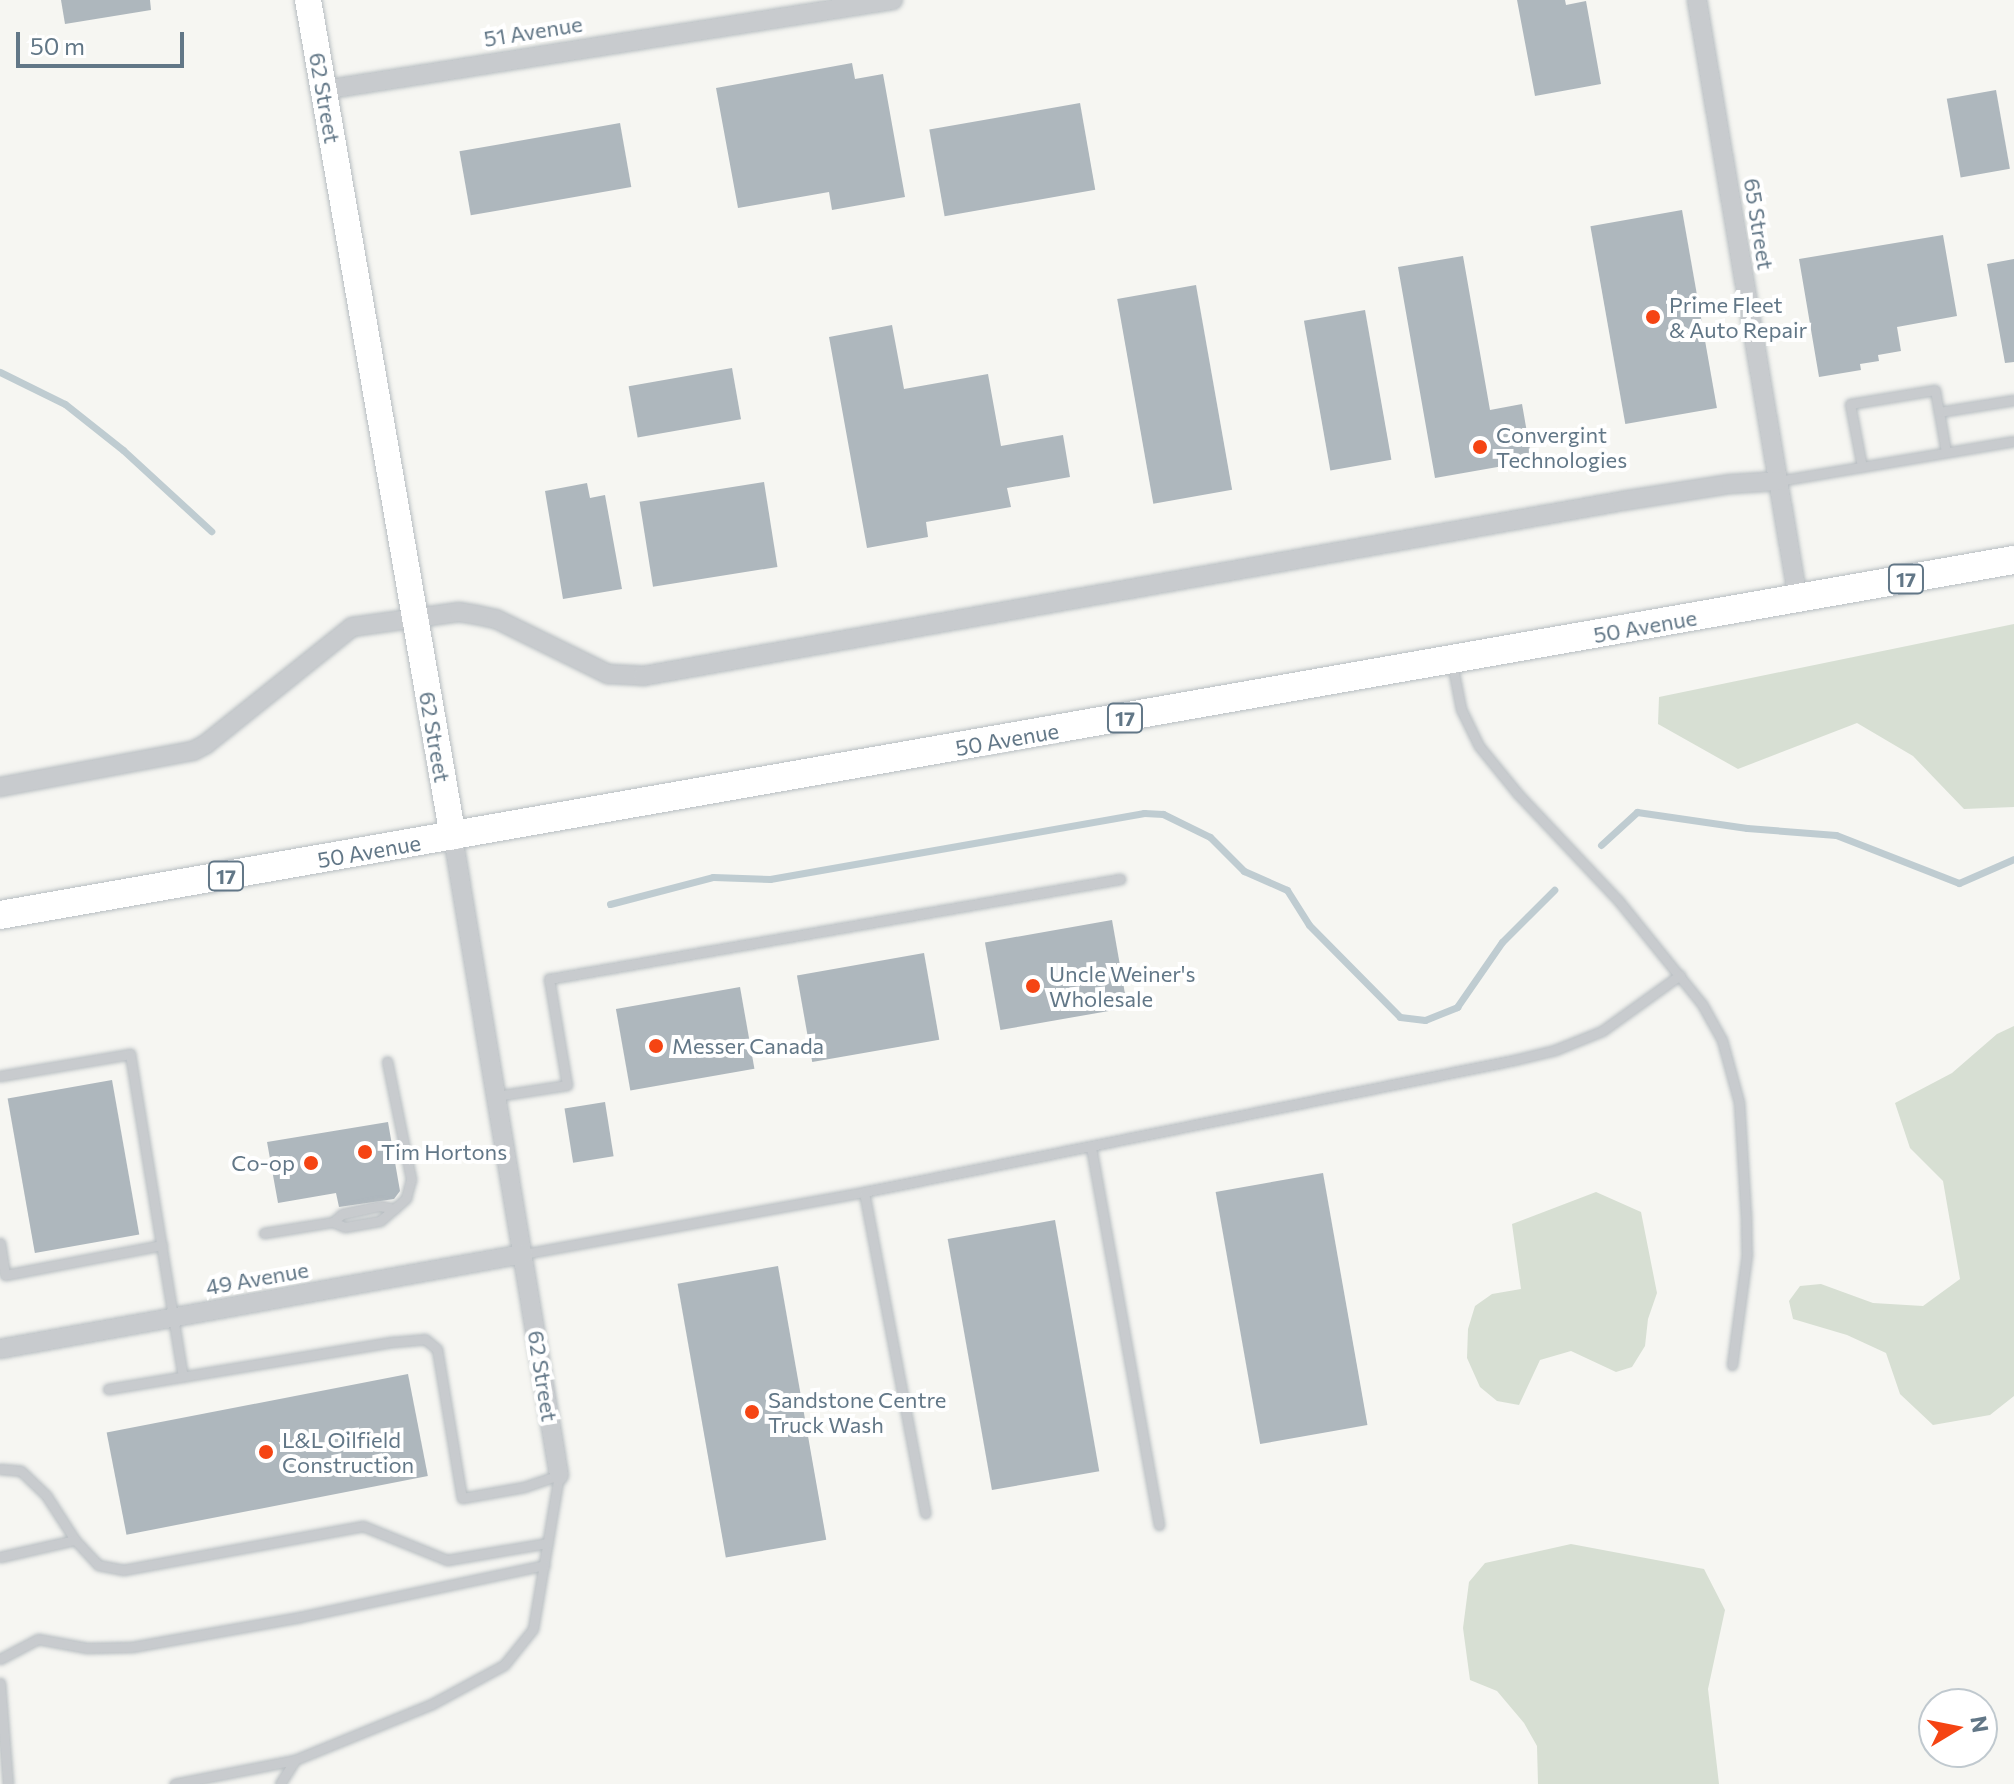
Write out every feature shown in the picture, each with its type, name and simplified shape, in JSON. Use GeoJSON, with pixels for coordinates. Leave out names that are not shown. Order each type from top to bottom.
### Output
{"type":"FeatureCollection","features":[{"type":"Feature","properties":{"kind":"main road","name":"62 Street"},"geometry":{"type":"LineString","coordinates":[[308,0],[453,837]]}},
{"type":"Feature","properties":{"kind":"main road","name":"50 Avenue"},"geometry":{"type":"LineString","coordinates":[[0,915],[2014,560]]}},
{"type":"Feature","properties":{"kind":"street","name":"51 Avenue"},"geometry":{"type":"LineString","coordinates":[[324,90],[893,0]]}},
{"type":"Feature","properties":{"kind":"street","name":"65 Street"},"geometry":{"type":"LineString","coordinates":[[1697,0],[1798,599]]}},
{"type":"Feature","properties":{"kind":"street"},"geometry":{"type":"LineString","coordinates":[[0,787],[193,751],[206,744],[352,627],[459,612],[496,619],[608,674],[643,676],[1622,501],[1731,484],[1778,481]]}},
{"type":"Feature","properties":{"kind":"street","name":"62 Street"},"geometry":{"type":"LineString","coordinates":[[453,837],[559,1475]]}},
{"type":"Feature","properties":{"kind":"street","name":"49 Avenue"},"geometry":{"type":"LineString","coordinates":[[0,1349],[523,1254]]}},
{"type":"Feature","properties":{"kind":"lane"},"geometry":{"type":"LineString","coordinates":[[1862,467],[1850,404],[1935,390],[1946,452]]}},
{"type":"Feature","properties":{"kind":"lane"},"geometry":{"type":"LineString","coordinates":[[1939,412],[2014,400]]}},
{"type":"Feature","properties":{"kind":"lane"},"geometry":{"type":"LineString","coordinates":[[1778,481],[2014,441]]}},
{"type":"Feature","properties":{"kind":"lane"},"geometry":{"type":"LineString","coordinates":[[1451,660],[1461,709],[1479,746],[1518,794],[1618,900],[1680,975],[1722,1040],[1739,1102],[1747,1254],[1732,1365]]}},
{"type":"Feature","properties":{"kind":"lane"},"geometry":{"type":"LineString","coordinates":[[496,1096],[567,1085],[549,979],[1120,879]]}},
{"type":"Feature","properties":{"kind":"lane"},"geometry":{"type":"LineString","coordinates":[[523,1254],[864,1192],[1555,1050],[1618,1022],[1680,975]]}},
{"type":"Feature","properties":{"kind":"lane"},"geometry":{"type":"LineString","coordinates":[[0,1076],[130,1054],[183,1377]]}},
{"type":"Feature","properties":{"kind":"lane"},"geometry":{"type":"LineString","coordinates":[[264,1233],[333,1222],[345,1227],[380,1221],[406,1198],[411,1179],[387,1061]]}},
{"type":"Feature","properties":{"kind":"lane"},"geometry":{"type":"LineString","coordinates":[[1091,1147],[1159,1525]]}},
{"type":"Feature","properties":{"kind":"lane"},"geometry":{"type":"LineString","coordinates":[[864,1192],[925,1513]]}},
{"type":"Feature","properties":{"kind":"lane"},"geometry":{"type":"LineString","coordinates":[[0,1243],[5,1275],[162,1245]]}},
{"type":"Feature","properties":{"kind":"lane"},"geometry":{"type":"LineString","coordinates":[[108,1389],[425,1339],[437,1349],[462,1498],[524,1487],[559,1475],[533,1629],[504,1665],[432,1704],[295,1760],[174,1784]]}},
{"type":"Feature","properties":{"kind":"lane"},"geometry":{"type":"LineString","coordinates":[[0,1469],[21,1471],[46,1495],[75,1540],[98,1565],[123,1570],[363,1526],[447,1560],[548,1543]]}},
{"type":"Feature","properties":{"kind":"lane"},"geometry":{"type":"LineString","coordinates":[[0,1557],[75,1540]]}},
{"type":"Feature","properties":{"kind":"lane"},"geometry":{"type":"LineString","coordinates":[[0,1659],[38,1639],[87,1648],[132,1647],[300,1617],[545,1565]]}},
{"type":"Feature","properties":{"kind":"lane"},"geometry":{"type":"LineString","coordinates":[[0,1683],[8,1784]]}},
{"type":"Feature","properties":{"kind":"lane"},"geometry":{"type":"LineString","coordinates":[[280,1784],[295,1760]]}},
{"type":"Feature","properties":{"kind":"shaded area"},"geometry":{"type":"Polygon","coordinates":[[[2014,624],[2014,807],[1964,809],[1913,756],[1857,723],[1738,769],[1658,724],[1659,697],[2014,624]]]}},
{"type":"Feature","properties":{"kind":"shaded area"},"geometry":{"type":"Polygon","coordinates":[[[2014,1026],[2014,1396],[1990,1415],[1933,1425],[1900,1394],[1886,1353],[1847,1335],[1793,1319],[1789,1301],[1800,1286],[1821,1284],[1873,1303],[1923,1306],[1960,1279],[1943,1181],[1910,1148],[1895,1103],[1952,1073],[1997,1034],[2014,1026]]]}},
{"type":"Feature","properties":{"kind":"shaded area"},"geometry":{"type":"Polygon","coordinates":[[[1596,1192],[1641,1212],[1657,1293],[1648,1319],[1645,1346],[1632,1367],[1616,1372],[1571,1351],[1540,1360],[1519,1405],[1497,1401],[1480,1387],[1467,1358],[1468,1329],[1475,1306],[1492,1294],[1521,1289],[1512,1224],[1596,1192]]]}},
{"type":"Feature","properties":{"kind":"shaded area"},"geometry":{"type":"Polygon","coordinates":[[[1571,1544],[1704,1569],[1725,1610],[1708,1689],[1719,1784],[1538,1784],[1537,1746],[1524,1723],[1497,1691],[1470,1680],[1463,1628],[1469,1582],[1485,1563],[1571,1544]]]}},
{"type":"Feature","properties":{"kind":"building"},"geometry":{"type":"Polygon","coordinates":[[[61,0],[150,0],[151,10],[65,24],[61,0]]]}},
{"type":"Feature","properties":{"kind":"building"},"geometry":{"type":"Polygon","coordinates":[[[1517,0],[1565,0],[1566,5],[1586,1],[1601,84],[1535,96],[1517,0]]]}},
{"type":"Feature","properties":{"kind":"building"},"geometry":{"type":"Polygon","coordinates":[[[852,63],[855,79],[883,74],[905,197],[832,210],[829,192],[738,208],[716,88],[852,63]]]}},
{"type":"Feature","properties":{"kind":"building"},"geometry":{"type":"Polygon","coordinates":[[[1996,90],[2010,169],[1961,177],[1947,99],[1996,90]]]}},
{"type":"Feature","properties":{"kind":"building"},"geometry":{"type":"Polygon","coordinates":[[[1080,103],[1095,190],[945,216],[929,130],[1080,103]]]}},
{"type":"Feature","properties":{"kind":"building"},"geometry":{"type":"Polygon","coordinates":[[[620,123],[631,187],[471,215],[459,151],[620,123]]]}},
{"type":"Feature","properties":{"kind":"building","name":"Prime Fleet & Auto Repair"},"geometry":{"type":"Polygon","coordinates":[[[1682,210],[1717,408],[1625,424],[1590,226],[1682,210]]]}},
{"type":"Feature","properties":{"kind":"building"},"geometry":{"type":"Polygon","coordinates":[[[1943,235],[1957,316],[1897,327],[1901,351],[1878,355],[1879,361],[1860,364],[1861,370],[1819,377],[1799,259],[1943,235]]]}},
{"type":"Feature","properties":{"kind":"building"},"geometry":{"type":"Polygon","coordinates":[[[1463,256],[1490,410],[1522,404],[1532,461],[1435,478],[1398,267],[1463,256]]]}},
{"type":"Feature","properties":{"kind":"building"},"geometry":{"type":"Polygon","coordinates":[[[2014,259],[2014,362],[2005,363],[1987,264],[2014,259]]]}},
{"type":"Feature","properties":{"kind":"building"},"geometry":{"type":"Polygon","coordinates":[[[1196,285],[1232,490],[1153,504],[1117,299],[1196,285]]]}},
{"type":"Feature","properties":{"kind":"building"},"geometry":{"type":"Polygon","coordinates":[[[1365,310],[1391,460],[1330,470],[1304,321],[1365,310]]]}},
{"type":"Feature","properties":{"kind":"building"},"geometry":{"type":"Polygon","coordinates":[[[892,325],[904,389],[988,374],[1001,446],[1063,435],[1070,477],[1007,488],[1011,507],[926,522],[928,537],[867,548],[829,337],[892,325]]]}},
{"type":"Feature","properties":{"kind":"building"},"geometry":{"type":"Polygon","coordinates":[[[732,368],[741,419],[638,437],[629,386],[732,368]]]}},
{"type":"Feature","properties":{"kind":"building"},"geometry":{"type":"Polygon","coordinates":[[[764,482],[777,567],[653,587],[640,502],[764,482]]]}},
{"type":"Feature","properties":{"kind":"building"},"geometry":{"type":"Polygon","coordinates":[[[587,483],[590,498],[605,495],[622,589],[563,599],[545,491],[587,483]]]}},
{"type":"Feature","properties":{"kind":"building"},"geometry":{"type":"Polygon","coordinates":[[[1112,920],[1127,1008],[1000,1030],[985,942],[1112,920]]]}},
{"type":"Feature","properties":{"kind":"building"},"geometry":{"type":"Polygon","coordinates":[[[924,953],[939,1040],[812,1062],[797,975],[924,953]]]}},
{"type":"Feature","properties":{"kind":"building"},"geometry":{"type":"Polygon","coordinates":[[[740,987],[754,1069],[630,1091],[616,1009],[740,987]]]}},
{"type":"Feature","properties":{"kind":"building"},"geometry":{"type":"Polygon","coordinates":[[[112,1080],[139,1235],[35,1253],[8,1098],[112,1080]]]}},
{"type":"Feature","properties":{"kind":"building"},"geometry":{"type":"Polygon","coordinates":[[[605,1102],[614,1156],[573,1163],[565,1108],[605,1102]]]}},
{"type":"Feature","properties":{"kind":"building"},"geometry":{"type":"Polygon","coordinates":[[[388,1122],[400,1191],[394,1199],[339,1207],[336,1193],[278,1203],[267,1142],[388,1122]]]}},
{"type":"Feature","properties":{"kind":"building"},"geometry":{"type":"Polygon","coordinates":[[[1323,1173],[1367,1425],[1260,1444],[1216,1192],[1323,1173]]]}},
{"type":"Feature","properties":{"kind":"building"},"geometry":{"type":"Polygon","coordinates":[[[1055,1220],[1099,1471],[992,1490],[948,1239],[1055,1220]]]}},
{"type":"Feature","properties":{"kind":"building","name":"Sandstone Centre Truck Wash"},"geometry":{"type":"Polygon","coordinates":[[[778,1266],[826,1540],[726,1557],[678,1284],[778,1266]]]}},
{"type":"Feature","properties":{"kind":"building","name":"L&L Oilfield Construction"},"geometry":{"type":"Polygon","coordinates":[[[408,1374],[428,1476],[126,1535],[107,1433],[408,1374]]]}},
{"type":"Feature","properties":{"kind":"waterway"},"geometry":{"type":"LineString","coordinates":[[0,372],[65,404],[123,450],[211,531]]}},
{"type":"Feature","properties":{"kind":"waterway"},"geometry":{"type":"LineString","coordinates":[[1601,845],[1637,812],[1747,828],[1836,835],[1959,883],[2014,859]]}},
{"type":"Feature","properties":{"kind":"waterway"},"geometry":{"type":"LineString","coordinates":[[610,904],[713,877],[770,879],[1144,813],[1163,814],[1210,837],[1244,871],[1287,890],[1309,925],[1400,1017],[1425,1020],[1457,1007],[1502,942],[1554,890]]}},
{"type":"Feature","properties":{"kind":"place","name":"Prime Fleet & Auto Repair"},"geometry":{"type":"Point","coordinates":[1653,317]}},
{"type":"Feature","properties":{"kind":"place","name":"Convergint Technologies"},"geometry":{"type":"Point","coordinates":[1480,447]}},
{"type":"Feature","properties":{"kind":"place","name":"Uncle Weiner's Wholesale"},"geometry":{"type":"Point","coordinates":[1033,986]}},
{"type":"Feature","properties":{"kind":"place","name":"Messer Canada"},"geometry":{"type":"Point","coordinates":[656,1046]}},
{"type":"Feature","properties":{"kind":"place","name":"Tim Hortons"},"geometry":{"type":"Point","coordinates":[365,1152]}},
{"type":"Feature","properties":{"kind":"place","name":"Co-op"},"geometry":{"type":"Point","coordinates":[311,1163]}},
{"type":"Feature","properties":{"kind":"place","name":"Sandstone Centre Truck Wash"},"geometry":{"type":"Point","coordinates":[752,1412]}},
{"type":"Feature","properties":{"kind":"place","name":"L&L Oilfield Construction"},"geometry":{"type":"Point","coordinates":[266,1452]}}]}
